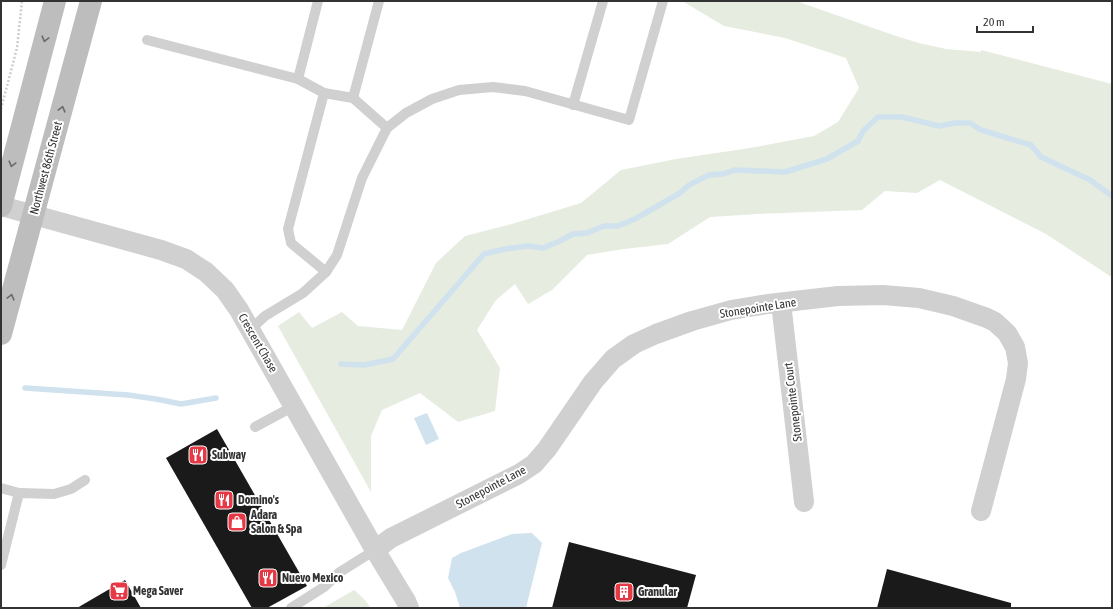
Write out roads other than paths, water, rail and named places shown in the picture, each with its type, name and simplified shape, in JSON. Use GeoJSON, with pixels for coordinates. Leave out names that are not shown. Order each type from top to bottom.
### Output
{"type":"FeatureCollection","features":[{"type":"Feature","properties":{"kind":"main road"},"geometry":{"type":"LineString","coordinates":[[1,206],[55,1]]}},
{"type":"Feature","properties":{"kind":"main road","name":"Northwest 86th Street"},"geometry":{"type":"LineString","coordinates":[[1,334],[90,1]]}},
{"type":"Feature","properties":{"kind":"street","name":"Crescent Chase"},"geometry":{"type":"LineString","coordinates":[[1,206],[161,250],[186,259],[206,272],[225,290],[239,310],[375,550],[410,608]]}},
{"type":"Feature","properties":{"kind":"street","name":"Stonepointe Lane"},"geometry":{"type":"LineString","coordinates":[[375,550],[391,538],[519,474],[534,464],[547,449],[593,382],[613,359],[634,344],[692,321],[731,310],[838,296],[883,295],[920,298],[953,306],[987,318],[995,322],[1007,333],[1015,347],[1016,352],[1018,363],[1016,379],[981,511]]}},
{"type":"Feature","properties":{"kind":"street","name":"Stonepointe Court"},"geometry":{"type":"LineString","coordinates":[[781,303],[804,502]]}},
{"type":"Feature","properties":{"kind":"lane"},"geometry":{"type":"LineString","coordinates":[[298,79],[318,1]]}},
{"type":"Feature","properties":{"kind":"lane"},"geometry":{"type":"LineString","coordinates":[[353,98],[379,1]]}},
{"type":"Feature","properties":{"kind":"lane"},"geometry":{"type":"LineString","coordinates":[[573,104],[602,1]]}},
{"type":"Feature","properties":{"kind":"lane"},"geometry":{"type":"LineString","coordinates":[[250,330],[265,316],[303,293],[326,272],[337,255],[362,178],[387,128],[406,113],[432,98],[459,90],[493,87],[525,91],[629,120],[663,1]]}},
{"type":"Feature","properties":{"kind":"lane"},"geometry":{"type":"LineString","coordinates":[[147,40],[298,79],[324,93],[353,98],[387,128]]}},
{"type":"Feature","properties":{"kind":"lane"},"geometry":{"type":"LineString","coordinates":[[324,93],[288,229],[291,243],[326,272]]}},
{"type":"Feature","properties":{"kind":"lane"},"geometry":{"type":"LineString","coordinates":[[254,427],[294,406]]}},
{"type":"Feature","properties":{"kind":"lane"},"geometry":{"type":"LineString","coordinates":[[1,488],[19,493],[54,494],[71,489],[85,480]]}},
{"type":"Feature","properties":{"kind":"lane"},"geometry":{"type":"LineString","coordinates":[[1,565],[19,493]]}},
{"type":"Feature","properties":{"kind":"lane"},"geometry":{"type":"LineString","coordinates":[[291,608],[324,587],[340,572],[375,550]]}},
{"type":"Feature","properties":{"kind":"water"},"geometry":{"type":"Polygon","coordinates":[[[427,413],[439,439],[426,445],[414,418],[427,413]]]}},
{"type":"Feature","properties":{"kind":"water"},"geometry":{"type":"Polygon","coordinates":[[[532,533],[542,543],[526,608],[460,608],[455,592],[448,578],[452,558],[461,553],[512,534],[532,533]]]}},
{"type":"Feature","properties":{"kind":"waterway"},"geometry":{"type":"LineString","coordinates":[[341,364],[364,365],[393,359],[484,254],[528,246],[543,248],[573,234],[587,233],[604,226],[618,226],[635,219],[680,193],[689,185],[709,175],[723,174],[735,170],[785,172],[827,159],[858,141],[863,131],[878,117],[902,117],[939,126],[955,123],[970,123],[981,130],[1031,145],[1041,157],[1090,180],[1112,196]]}},
{"type":"Feature","properties":{"kind":"waterway"},"geometry":{"type":"LineString","coordinates":[[25,388],[128,395],[181,404],[216,398]]}},
{"type":"Feature","properties":{"kind":"place","name":"Subway"},"geometry":{"type":"Point","coordinates":[198,455]}},
{"type":"Feature","properties":{"kind":"place","name":"Domino's"},"geometry":{"type":"Point","coordinates":[224,500]}},
{"type":"Feature","properties":{"kind":"place","name":"Adara Salon & Spa"},"geometry":{"type":"Point","coordinates":[237,522]}},
{"type":"Feature","properties":{"kind":"place","name":"Nuevo Mexico"},"geometry":{"type":"Point","coordinates":[268,578]}},
{"type":"Feature","properties":{"kind":"place","name":"Mega Saver"},"geometry":{"type":"Point","coordinates":[119,591]}},
{"type":"Feature","properties":{"kind":"place","name":"Granular"},"geometry":{"type":"Point","coordinates":[624,592]}}]}
